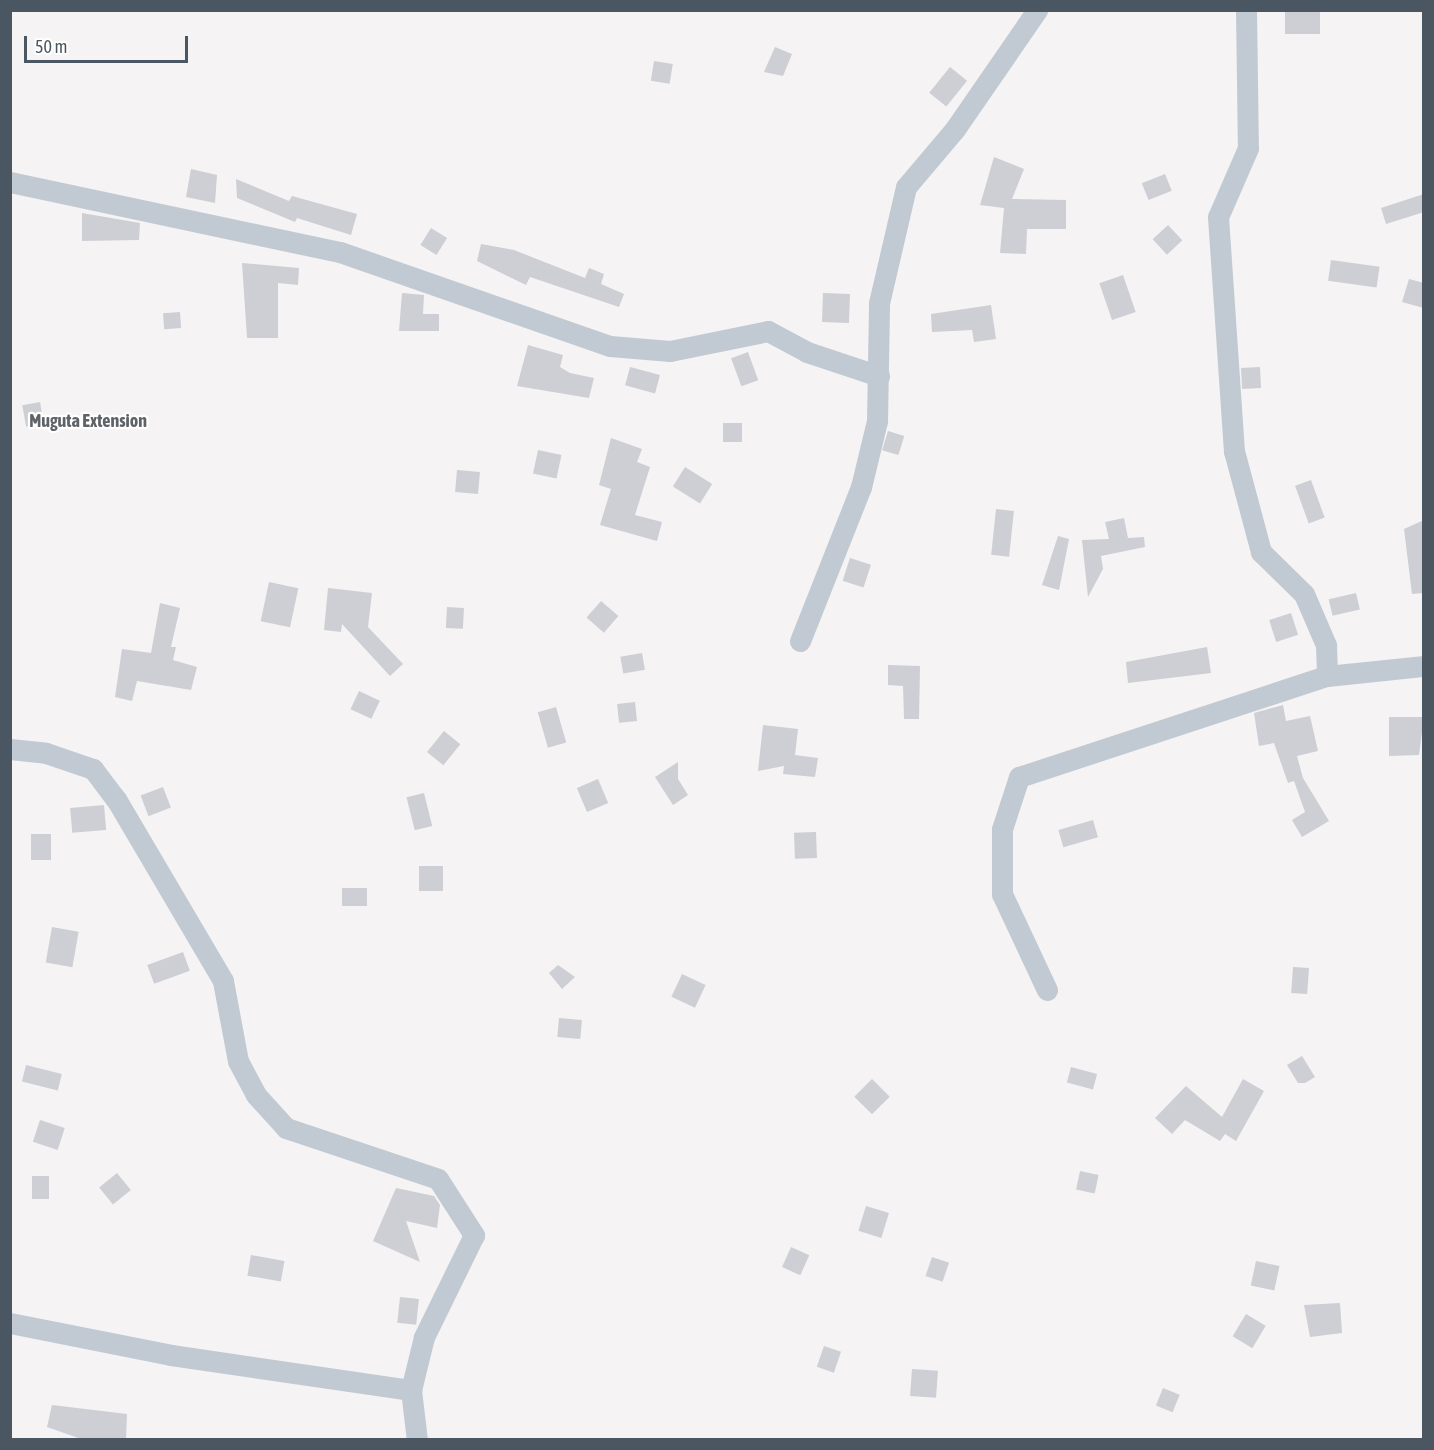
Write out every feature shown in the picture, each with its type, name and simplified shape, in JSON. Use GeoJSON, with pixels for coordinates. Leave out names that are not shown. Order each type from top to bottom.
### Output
{"type":"FeatureCollection","features":[{"type":"Feature","properties":{"kind":"street"},"geometry":{"type":"LineString","coordinates":[[800,641],[861,487],[877,421],[883,273],[911,177],[944,144],[1037,10]]}},
{"type":"Feature","properties":{"kind":"street"},"geometry":{"type":"LineString","coordinates":[[1246,10],[1248,148],[1218,217],[1234,451],[1261,552],[1304,594],[1326,645],[1327,676]]}},
{"type":"Feature","properties":{"kind":"street"},"geometry":{"type":"LineString","coordinates":[[10,182],[340,252],[610,346],[670,351],[768,331],[807,352],[879,376]]}},
{"type":"Feature","properties":{"kind":"street"},"geometry":{"type":"LineString","coordinates":[[1047,990],[1002,894],[1002,829],[1019,777],[1327,676],[1424,666]]}},
{"type":"Feature","properties":{"kind":"street"},"geometry":{"type":"LineString","coordinates":[[10,749],[46,753],[93,769],[116,799],[223,981],[238,1061],[256,1095],[286,1128],[438,1179],[474,1234],[434,1308],[411,1390],[417,1440]]}},
{"type":"Feature","properties":{"kind":"street"},"geometry":{"type":"LineString","coordinates":[[10,1323],[171,1354],[411,1390]]}},
{"type":"Feature","properties":{"kind":"building"},"geometry":{"type":"Polygon","coordinates":[[[1285,10],[1320,10],[1320,34],[1285,34],[1285,10]]]}},
{"type":"Feature","properties":{"kind":"building"},"geometry":{"type":"Polygon","coordinates":[[[775,47],[792,54],[783,76],[764,72],[775,47]]]}},
{"type":"Feature","properties":{"kind":"building"},"geometry":{"type":"Polygon","coordinates":[[[654,61],[673,64],[670,84],[651,81],[654,61]]]}},
{"type":"Feature","properties":{"kind":"building"},"geometry":{"type":"Polygon","coordinates":[[[950,67],[967,81],[946,106],[929,93],[950,67]]]}},
{"type":"Feature","properties":{"kind":"building"},"geometry":{"type":"Polygon","coordinates":[[[994,157],[1024,169],[1012,199],[1066,200],[1066,229],[1027,229],[1026,254],[1000,253],[1004,208],[980,205],[994,157]]]}},
{"type":"Feature","properties":{"kind":"building"},"geometry":{"type":"Polygon","coordinates":[[[191,169],[217,175],[215,203],[186,197],[191,169]]]}},
{"type":"Feature","properties":{"kind":"building"},"geometry":{"type":"Polygon","coordinates":[[[1165,174],[1172,191],[1149,200],[1142,183],[1165,174]]]}},
{"type":"Feature","properties":{"kind":"building"},"geometry":{"type":"Polygon","coordinates":[[[236,179],[289,201],[292,196],[357,214],[351,235],[297,218],[295,222],[237,198],[236,179]]]}},
{"type":"Feature","properties":{"kind":"building"},"geometry":{"type":"Polygon","coordinates":[[[1424,194],[1424,212],[1386,224],[1381,208],[1424,194]]]}},
{"type":"Feature","properties":{"kind":"building"},"geometry":{"type":"Polygon","coordinates":[[[82,213],[140,223],[139,240],[82,241],[82,213]]]}},
{"type":"Feature","properties":{"kind":"building"},"geometry":{"type":"Polygon","coordinates":[[[1168,225],[1182,240],[1167,255],[1153,239],[1168,225]]]}},
{"type":"Feature","properties":{"kind":"building"},"geometry":{"type":"Polygon","coordinates":[[[431,228],[447,238],[437,255],[420,245],[431,228]]]}},
{"type":"Feature","properties":{"kind":"building"},"geometry":{"type":"Polygon","coordinates":[[[481,244],[514,250],[585,278],[589,268],[604,274],[601,284],[624,294],[619,307],[530,277],[526,285],[477,261],[481,244]]]}},
{"type":"Feature","properties":{"kind":"building"},"geometry":{"type":"Polygon","coordinates":[[[1331,260],[1380,267],[1377,288],[1328,281],[1331,260]]]}},
{"type":"Feature","properties":{"kind":"building"},"geometry":{"type":"Polygon","coordinates":[[[242,263],[299,268],[298,285],[278,283],[278,338],[247,338],[242,263]]]}},
{"type":"Feature","properties":{"kind":"building"},"geometry":{"type":"Polygon","coordinates":[[[1123,275],[1136,312],[1112,320],[1099,283],[1123,275]]]}},
{"type":"Feature","properties":{"kind":"building"},"geometry":{"type":"Polygon","coordinates":[[[1409,279],[1424,283],[1424,308],[1402,302],[1409,279]]]}},
{"type":"Feature","properties":{"kind":"building"},"geometry":{"type":"Polygon","coordinates":[[[402,293],[424,295],[423,314],[439,314],[439,331],[399,331],[402,293]]]}},
{"type":"Feature","properties":{"kind":"building"},"geometry":{"type":"Polygon","coordinates":[[[823,293],[850,294],[849,323],[822,322],[823,293]]]}},
{"type":"Feature","properties":{"kind":"building"},"geometry":{"type":"Polygon","coordinates":[[[991,305],[996,339],[974,342],[972,330],[932,332],[931,314],[991,305]]]}},
{"type":"Feature","properties":{"kind":"building"},"geometry":{"type":"Polygon","coordinates":[[[180,312],[181,328],[164,329],[163,313],[180,312]]]}},
{"type":"Feature","properties":{"kind":"building"},"geometry":{"type":"Polygon","coordinates":[[[528,345],[563,355],[560,367],[570,373],[594,378],[589,398],[517,386],[528,345]]]}},
{"type":"Feature","properties":{"kind":"building"},"geometry":{"type":"Polygon","coordinates":[[[748,352],[758,380],[741,386],[731,358],[748,352]]]}},
{"type":"Feature","properties":{"kind":"building"},"geometry":{"type":"Polygon","coordinates":[[[630,367],[660,375],[655,393],[625,385],[630,367]]]}},
{"type":"Feature","properties":{"kind":"building"},"geometry":{"type":"Polygon","coordinates":[[[1260,367],[1261,388],[1242,389],[1241,368],[1260,367]]]}},
{"type":"Feature","properties":{"kind":"building"},"geometry":{"type":"Polygon","coordinates":[[[40,402],[44,424],[26,427],[22,405],[40,402]]]}},
{"type":"Feature","properties":{"kind":"building"},"geometry":{"type":"Polygon","coordinates":[[[723,423],[742,423],[742,442],[723,442],[723,423]]]}},
{"type":"Feature","properties":{"kind":"building"},"geometry":{"type":"Polygon","coordinates":[[[888,431],[904,436],[898,455],[882,450],[888,431]]]}},
{"type":"Feature","properties":{"kind":"building"},"geometry":{"type":"Polygon","coordinates":[[[611,438],[642,449],[637,462],[650,467],[635,515],[662,522],[657,541],[600,525],[611,489],[599,485],[611,438]]]}},
{"type":"Feature","properties":{"kind":"building"},"geometry":{"type":"Polygon","coordinates":[[[538,450],[561,455],[556,478],[533,473],[538,450]]]}},
{"type":"Feature","properties":{"kind":"building"},"geometry":{"type":"Polygon","coordinates":[[[685,467],[712,484],[700,503],[673,487],[685,467]]]}},
{"type":"Feature","properties":{"kind":"building"},"geometry":{"type":"Polygon","coordinates":[[[457,470],[480,472],[478,494],[455,492],[457,470]]]}},
{"type":"Feature","properties":{"kind":"building"},"geometry":{"type":"Polygon","coordinates":[[[1311,480],[1325,518],[1309,523],[1295,486],[1311,480]]]}},
{"type":"Feature","properties":{"kind":"building"},"geometry":{"type":"Polygon","coordinates":[[[996,509],[1014,511],[1009,557],[991,555],[996,509]]]}},
{"type":"Feature","properties":{"kind":"building"},"geometry":{"type":"Polygon","coordinates":[[[1124,518],[1128,538],[1144,537],[1145,547],[1101,556],[1103,569],[1088,597],[1082,540],[1109,539],[1105,522],[1124,518]]]}},
{"type":"Feature","properties":{"kind":"building"},"geometry":{"type":"Polygon","coordinates":[[[1424,520],[1424,593],[1412,594],[1404,529],[1424,520]]]}},
{"type":"Feature","properties":{"kind":"building"},"geometry":{"type":"Polygon","coordinates":[[[1058,536],[1069,539],[1059,590],[1042,585],[1058,536]]]}},
{"type":"Feature","properties":{"kind":"building"},"geometry":{"type":"Polygon","coordinates":[[[850,558],[871,565],[864,588],[843,581],[850,558]]]}},
{"type":"Feature","properties":{"kind":"building"},"geometry":{"type":"Polygon","coordinates":[[[269,582],[298,588],[290,627],[261,621],[269,582]]]}},
{"type":"Feature","properties":{"kind":"building"},"geometry":{"type":"Polygon","coordinates":[[[328,588],[372,593],[368,627],[403,664],[390,676],[342,624],[341,632],[324,630],[328,588]]]}},
{"type":"Feature","properties":{"kind":"building"},"geometry":{"type":"Polygon","coordinates":[[[1356,593],[1360,610],[1333,616],[1329,599],[1356,593]]]}},
{"type":"Feature","properties":{"kind":"building"},"geometry":{"type":"Polygon","coordinates":[[[601,601],[618,616],[604,633],[587,618],[601,601]]]}},
{"type":"Feature","properties":{"kind":"building"},"geometry":{"type":"Polygon","coordinates":[[[160,603],[180,608],[171,647],[176,647],[173,660],[197,667],[191,690],[137,681],[132,701],[115,697],[122,649],[151,653],[160,603]]]}},
{"type":"Feature","properties":{"kind":"building"},"geometry":{"type":"Polygon","coordinates":[[[447,607],[464,608],[463,629],[446,628],[447,607]]]}},
{"type":"Feature","properties":{"kind":"building"},"geometry":{"type":"Polygon","coordinates":[[[1291,613],[1298,635],[1276,642],[1269,620],[1291,613]]]}},
{"type":"Feature","properties":{"kind":"building"},"geometry":{"type":"Polygon","coordinates":[[[1207,647],[1211,673],[1128,683],[1126,662],[1207,647]]]}},
{"type":"Feature","properties":{"kind":"building"},"geometry":{"type":"Polygon","coordinates":[[[642,653],[645,670],[623,674],[620,657],[642,653]]]}},
{"type":"Feature","properties":{"kind":"building"},"geometry":{"type":"Polygon","coordinates":[[[888,665],[920,666],[919,719],[904,719],[903,686],[888,685],[888,665]]]}},
{"type":"Feature","properties":{"kind":"building"},"geometry":{"type":"Polygon","coordinates":[[[359,691],[380,701],[371,719],[351,709],[359,691]]]}},
{"type":"Feature","properties":{"kind":"building"},"geometry":{"type":"Polygon","coordinates":[[[635,702],[637,721],[619,723],[617,704],[635,702]]]}},
{"type":"Feature","properties":{"kind":"building"},"geometry":{"type":"Polygon","coordinates":[[[1283,705],[1286,721],[1310,716],[1318,751],[1297,756],[1303,778],[1329,821],[1302,837],[1292,820],[1305,812],[1294,781],[1288,783],[1274,743],[1259,746],[1254,713],[1283,705]]]}},
{"type":"Feature","properties":{"kind":"building"},"geometry":{"type":"Polygon","coordinates":[[[556,707],[566,743],[548,748],[538,712],[556,707]]]}},
{"type":"Feature","properties":{"kind":"building"},"geometry":{"type":"Polygon","coordinates":[[[1389,717],[1424,717],[1419,755],[1389,756],[1389,717]]]}},
{"type":"Feature","properties":{"kind":"building"},"geometry":{"type":"Polygon","coordinates":[[[763,725],[798,729],[795,755],[818,758],[815,777],[783,774],[784,766],[758,771],[763,725]]]}},
{"type":"Feature","properties":{"kind":"building"},"geometry":{"type":"Polygon","coordinates":[[[444,731],[460,744],[443,765],[427,752],[444,731]]]}},
{"type":"Feature","properties":{"kind":"building"},"geometry":{"type":"Polygon","coordinates":[[[678,762],[678,779],[688,795],[673,805],[655,777],[678,762]]]}},
{"type":"Feature","properties":{"kind":"building"},"geometry":{"type":"Polygon","coordinates":[[[598,779],[608,803],[587,812],[577,788],[598,779]]]}},
{"type":"Feature","properties":{"kind":"building"},"geometry":{"type":"Polygon","coordinates":[[[163,787],[171,808],[148,816],[141,796],[163,787]]]}},
{"type":"Feature","properties":{"kind":"building"},"geometry":{"type":"Polygon","coordinates":[[[424,793],[432,826],[415,830],[407,797],[424,793]]]}},
{"type":"Feature","properties":{"kind":"building"},"geometry":{"type":"Polygon","coordinates":[[[104,805],[106,830],[72,833],[70,808],[104,805]]]}},
{"type":"Feature","properties":{"kind":"building"},"geometry":{"type":"Polygon","coordinates":[[[1093,820],[1098,837],[1063,847],[1058,830],[1093,820]]]}},
{"type":"Feature","properties":{"kind":"building"},"geometry":{"type":"Polygon","coordinates":[[[816,832],[817,858],[795,859],[794,833],[816,832]]]}},
{"type":"Feature","properties":{"kind":"building"},"geometry":{"type":"Polygon","coordinates":[[[31,834],[51,834],[51,860],[31,860],[31,834]]]}},
{"type":"Feature","properties":{"kind":"building"},"geometry":{"type":"Polygon","coordinates":[[[419,866],[443,866],[443,891],[419,891],[419,866]]]}},
{"type":"Feature","properties":{"kind":"building"},"geometry":{"type":"Polygon","coordinates":[[[342,888],[367,888],[367,906],[342,906],[342,888]]]}},
{"type":"Feature","properties":{"kind":"building"},"geometry":{"type":"Polygon","coordinates":[[[52,927],[79,932],[72,967],[46,962],[52,927]]]}},
{"type":"Feature","properties":{"kind":"building"},"geometry":{"type":"Polygon","coordinates":[[[183,952],[190,971],[154,984],[147,965],[183,952]]]}},
{"type":"Feature","properties":{"kind":"building"},"geometry":{"type":"Polygon","coordinates":[[[558,965],[575,977],[562,989],[549,973],[558,965]]]}},
{"type":"Feature","properties":{"kind":"building"},"geometry":{"type":"Polygon","coordinates":[[[1293,967],[1309,968],[1307,994],[1291,993],[1293,967]]]}},
{"type":"Feature","properties":{"kind":"building"},"geometry":{"type":"Polygon","coordinates":[[[682,974],[706,985],[695,1008],[671,997],[682,974]]]}},
{"type":"Feature","properties":{"kind":"building"},"geometry":{"type":"Polygon","coordinates":[[[559,1018],[582,1020],[580,1039],[557,1037],[559,1018]]]}},
{"type":"Feature","properties":{"kind":"building"},"geometry":{"type":"Polygon","coordinates":[[[1302,1056],[1315,1077],[1305,1083],[1298,1083],[1287,1065],[1302,1056]]]}},
{"type":"Feature","properties":{"kind":"building"},"geometry":{"type":"Polygon","coordinates":[[[26,1065],[62,1074],[58,1090],[22,1081],[26,1065]]]}},
{"type":"Feature","properties":{"kind":"building"},"geometry":{"type":"Polygon","coordinates":[[[1071,1067],[1097,1074],[1093,1089],[1067,1082],[1071,1067]]]}},
{"type":"Feature","properties":{"kind":"building"},"geometry":{"type":"Polygon","coordinates":[[[872,1079],[890,1097],[872,1114],[854,1097],[872,1079]]]}},
{"type":"Feature","properties":{"kind":"building"},"geometry":{"type":"Polygon","coordinates":[[[1243,1079],[1264,1091],[1236,1141],[1225,1134],[1220,1141],[1185,1120],[1172,1134],[1155,1118],[1186,1086],[1222,1117],[1243,1079]]]}},
{"type":"Feature","properties":{"kind":"building"},"geometry":{"type":"Polygon","coordinates":[[[40,1120],[65,1128],[58,1150],[33,1142],[40,1120]]]}},
{"type":"Feature","properties":{"kind":"building"},"geometry":{"type":"Polygon","coordinates":[[[1080,1171],[1099,1175],[1095,1194],[1076,1190],[1080,1171]]]}},
{"type":"Feature","properties":{"kind":"building"},"geometry":{"type":"Polygon","coordinates":[[[117,1173],[131,1190],[113,1205],[99,1187],[117,1173]]]}},
{"type":"Feature","properties":{"kind":"building"},"geometry":{"type":"Polygon","coordinates":[[[32,1176],[49,1176],[49,1199],[32,1199],[32,1176]]]}},
{"type":"Feature","properties":{"kind":"building"},"geometry":{"type":"Polygon","coordinates":[[[396,1188],[434,1196],[440,1205],[437,1228],[406,1221],[420,1262],[373,1241],[396,1188]]]}},
{"type":"Feature","properties":{"kind":"building"},"geometry":{"type":"Polygon","coordinates":[[[866,1206],[889,1213],[881,1238],[858,1231],[866,1206]]]}},
{"type":"Feature","properties":{"kind":"building"},"geometry":{"type":"Polygon","coordinates":[[[791,1247],[809,1255],[800,1275],[782,1267],[791,1247]]]}},
{"type":"Feature","properties":{"kind":"building"},"geometry":{"type":"Polygon","coordinates":[[[251,1255],[284,1261],[281,1282],[247,1276],[251,1255]]]}},
{"type":"Feature","properties":{"kind":"building"},"geometry":{"type":"Polygon","coordinates":[[[932,1257],[949,1263],[943,1282],[925,1276],[932,1257]]]}},
{"type":"Feature","properties":{"kind":"building"},"geometry":{"type":"Polygon","coordinates":[[[1256,1261],[1279,1266],[1274,1290],[1251,1285],[1256,1261]]]}},
{"type":"Feature","properties":{"kind":"building"},"geometry":{"type":"Polygon","coordinates":[[[400,1297],[419,1299],[416,1325],[397,1323],[400,1297]]]}},
{"type":"Feature","properties":{"kind":"building"},"geometry":{"type":"Polygon","coordinates":[[[1340,1303],[1342,1333],[1310,1337],[1304,1305],[1340,1303]]]}},
{"type":"Feature","properties":{"kind":"building"},"geometry":{"type":"Polygon","coordinates":[[[1246,1314],[1266,1326],[1252,1348],[1233,1336],[1246,1314]]]}},
{"type":"Feature","properties":{"kind":"building"},"geometry":{"type":"Polygon","coordinates":[[[824,1346],[841,1352],[834,1373],[817,1367],[824,1346]]]}},
{"type":"Feature","properties":{"kind":"building"},"geometry":{"type":"Polygon","coordinates":[[[912,1369],[938,1371],[936,1398],[910,1396],[912,1369]]]}},
{"type":"Feature","properties":{"kind":"building"},"geometry":{"type":"Polygon","coordinates":[[[1163,1388],[1180,1395],[1173,1412],[1156,1406],[1163,1388]]]}},
{"type":"Feature","properties":{"kind":"building"},"geometry":{"type":"Polygon","coordinates":[[[52,1405],[127,1414],[126,1440],[84,1440],[47,1427],[52,1405]]]}},
{"type":"Feature","properties":{"kind":"district","name":"Muguta Extension"},"geometry":{"type":"Point","coordinates":[88,421]}}]}
